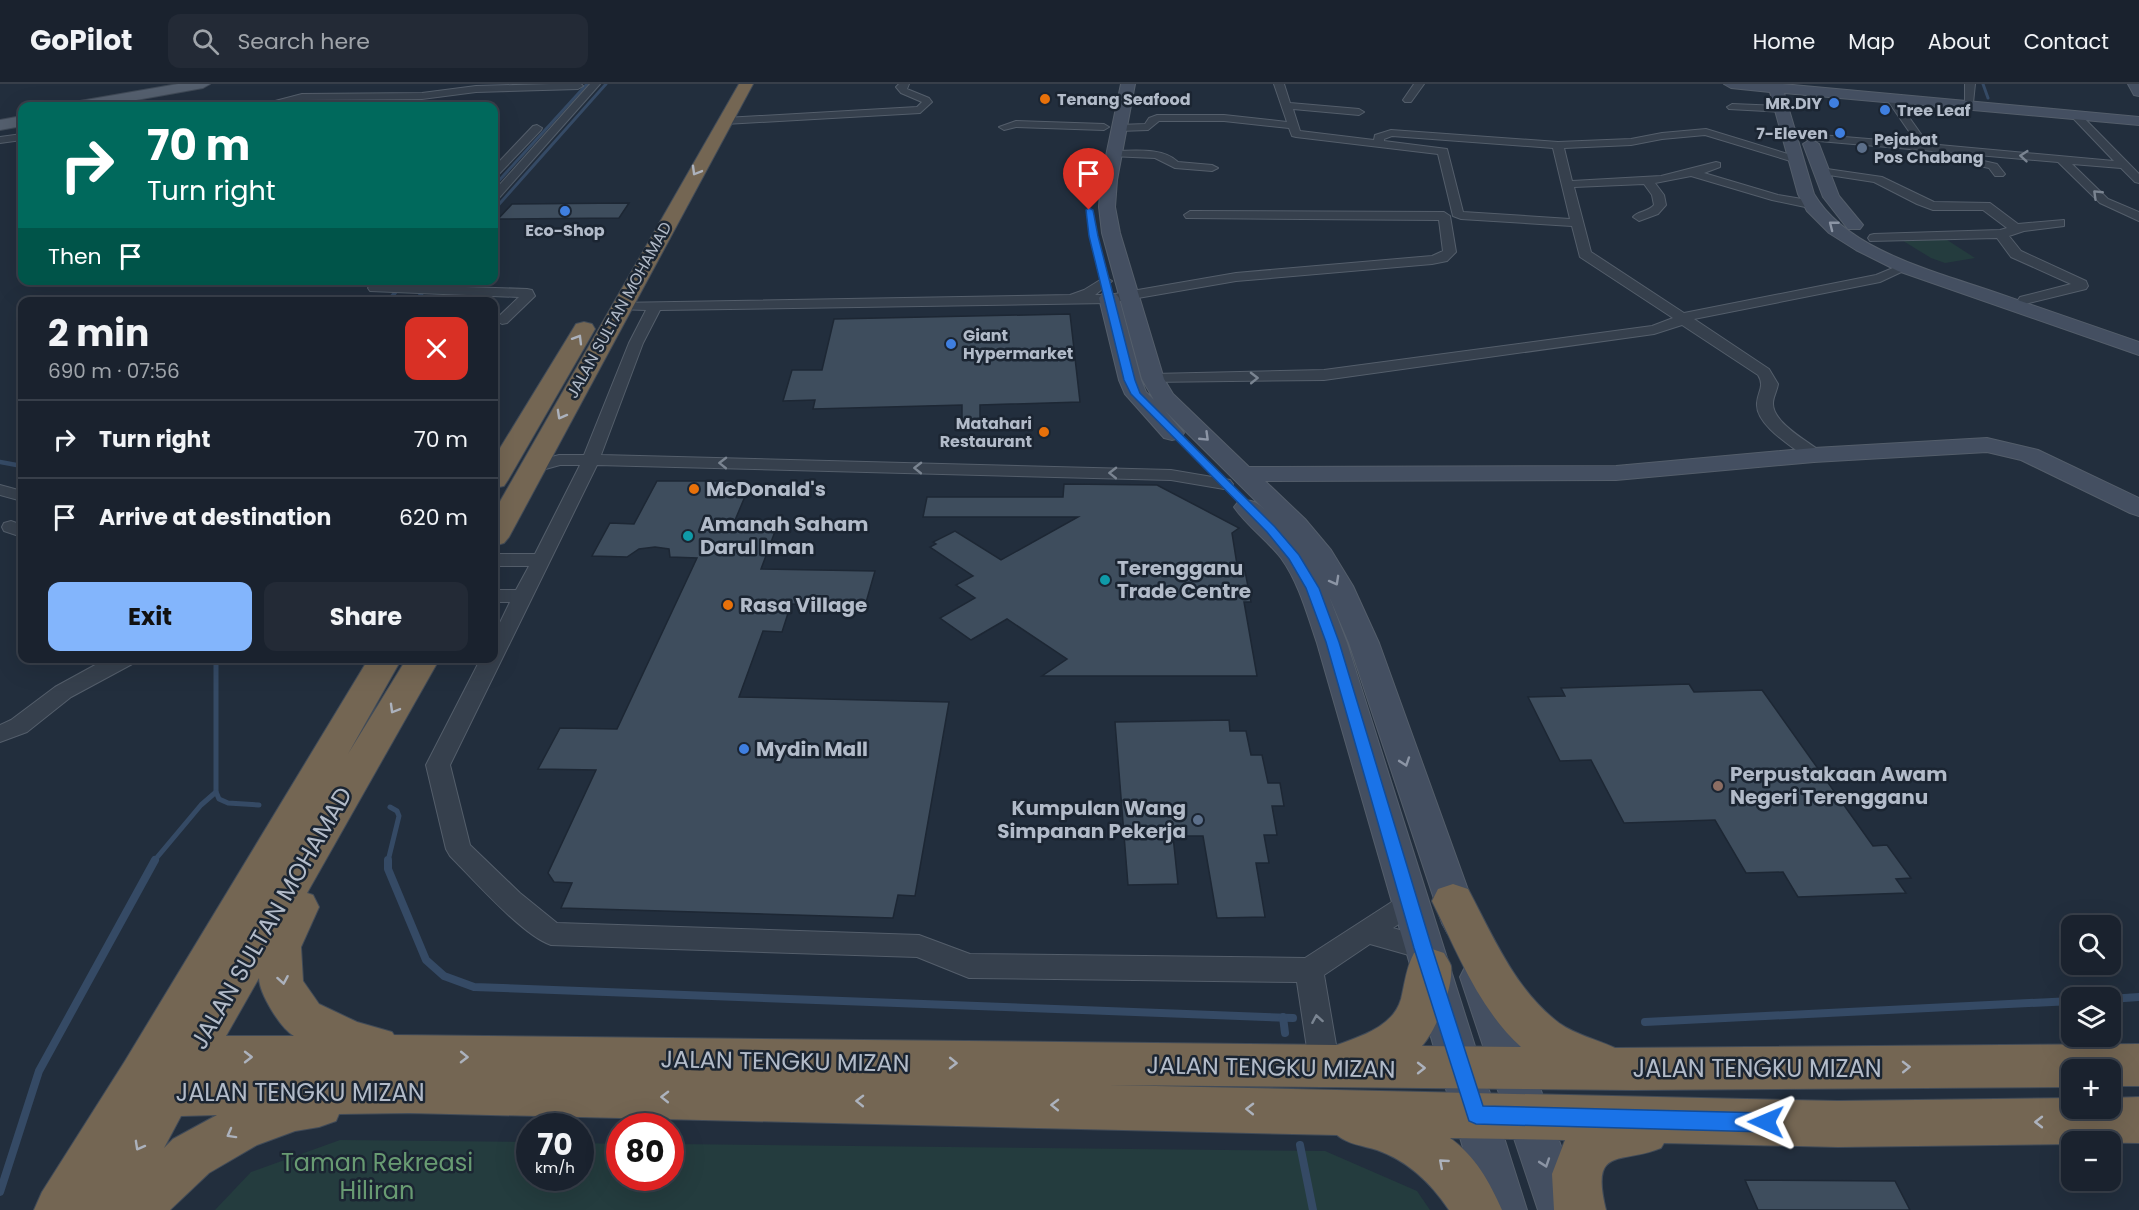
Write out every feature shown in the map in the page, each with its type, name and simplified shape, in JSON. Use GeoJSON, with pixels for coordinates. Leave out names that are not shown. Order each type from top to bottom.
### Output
{"type":"FeatureCollection","features":[{"type":"Feature","properties":{"kind":"highway","name":"JALAN SULTAN MOHAMAD"},"geometry":{"type":"LineString","coordinates":[[498,530],[725,122],[737,85]]}},
{"type":"Feature","properties":{"kind":"highway","name":"JALAN SULTAN MOHAMAD"},"geometry":{"type":"LineString","coordinates":[[625,260],[737,85]]}},
{"type":"Feature","properties":{"kind":"highway","name":"JALAN SULTAN MOHAMAD"},"geometry":{"type":"LineString","coordinates":[[498,473],[595,310]]}},
{"type":"Feature","properties":{"kind":"highway","name":"JALAN SULTAN MOHAMAD"},"geometry":{"type":"LineString","coordinates":[[104,1210],[166,1076],[349,753],[384,663]]}},
{"type":"Feature","properties":{"kind":"highway","name":"JALAN SULTAN MOHAMAD"},"geometry":{"type":"LineString","coordinates":[[36,1210],[175,981],[420,663]]}},
{"type":"Feature","properties":{"kind":"highway"},"geometry":{"type":"LineString","coordinates":[[349,753],[280,947],[281,986],[303,1018],[417,1074]]}},
{"type":"Feature","properties":{"kind":"highway"},"geometry":{"type":"LineString","coordinates":[[1453,901],[1508,1005],[1524,1023],[1575,1057],[1633,1070]]}},
{"type":"Feature","properties":{"kind":"highway"},"geometry":{"type":"LineString","coordinates":[[1426,957],[1421,1011],[1404,1035],[1316,1089],[1360,1123],[1421,1146],[1446,1164],[1468,1190],[1476,1210]]}},
{"type":"Feature","properties":{"kind":"highway","name":"JALAN TENGKU MIZAN"},"geometry":{"type":"LineString","coordinates":[[1316,1089],[1462,1068],[1633,1070],[2139,1065]]}},
{"type":"Feature","properties":{"kind":"highway"},"geometry":{"type":"LineString","coordinates":[[133,1210],[191,1156],[243,1127],[295,1109],[417,1074]]}},
{"type":"Feature","properties":{"kind":"highway","name":"JALAN TENGKU MIZAN"},"geometry":{"type":"LineString","coordinates":[[166,1076],[417,1074],[1316,1089],[1476,1115],[1838,1124],[2130,1128]]}},
{"type":"Feature","properties":{"kind":"highway","name":"JALAN SULTAN MOHAMAD"},"geometry":{"type":"LineString","coordinates":[[60,1210],[166,1076]]}},
{"type":"Feature","properties":{"kind":"highway"},"geometry":{"type":"LineString","coordinates":[[1580,1210],[1575,1190],[1579,1163],[1592,1145],[1615,1134],[1838,1124]]}},
{"type":"Feature","properties":{"kind":"main road"},"geometry":{"type":"LineString","coordinates":[[1092,189],[1112,128],[1116,104],[1112,84]]}},
{"type":"Feature","properties":{"kind":"main road"},"geometry":{"type":"LineString","coordinates":[[1116,104],[1128,84]]}},
{"type":"Feature","properties":{"kind":"main road"},"geometry":{"type":"LineString","coordinates":[[1730,84],[1761,92],[1848,94],[1975,103]]}},
{"type":"Feature","properties":{"kind":"main road"},"geometry":{"type":"LineString","coordinates":[[1812,84],[2075,115],[2139,119]]}},
{"type":"Feature","properties":{"kind":"main road"},"geometry":{"type":"LineString","coordinates":[[2135,84],[2139,92]]}},
{"type":"Feature","properties":{"kind":"main road"},"geometry":{"type":"LineString","coordinates":[[104,102],[208,85]]}},
{"type":"Feature","properties":{"kind":"main road"},"geometry":{"type":"LineString","coordinates":[[125,102],[208,85]]}},
{"type":"Feature","properties":{"kind":"main road"},"geometry":{"type":"LineString","coordinates":[[1786,92],[1832,88]]}},
{"type":"Feature","properties":{"kind":"main road"},"geometry":{"type":"LineString","coordinates":[[1786,92],[1816,147],[1820,171],[1831,197],[1854,225],[1925,264],[2139,339]]}},
{"type":"Feature","properties":{"kind":"main road"},"geometry":{"type":"LineString","coordinates":[[1786,92],[1797,160],[1810,204],[1846,235],[1872,252],[1905,267],[2139,349]]}},
{"type":"Feature","properties":{"kind":"main road"},"geometry":{"type":"LineString","coordinates":[[2012,107],[2139,119]]}},
{"type":"Feature","properties":{"kind":"main road"},"geometry":{"type":"LineString","coordinates":[[2120,116],[2139,112]]}},
{"type":"Feature","properties":{"kind":"main road"},"geometry":{"type":"LineString","coordinates":[[0,120],[18,117]]}},
{"type":"Feature","properties":{"kind":"main road"},"geometry":{"type":"LineString","coordinates":[[0,125],[18,122]]}},
{"type":"Feature","properties":{"kind":"main road"},"geometry":{"type":"LineString","coordinates":[[1112,128],[1114,154],[1107,207],[1130,380],[1136,394],[1234,479],[1296,525],[1321,556],[1339,585],[1364,643],[1561,1210]]}},
{"type":"Feature","properties":{"kind":"main road"},"geometry":{"type":"LineString","coordinates":[[1117,294],[1153,379],[1164,398],[1234,479],[1294,557],[1312,588],[1332,642],[1504,1210]]}},
{"type":"Feature","properties":{"kind":"main road"},"geometry":{"type":"LineString","coordinates":[[1234,479],[1616,473],[1814,455],[1987,444],[2029,455],[2139,508]]}},
{"type":"Feature","properties":{"kind":"street"},"geometry":{"type":"LineString","coordinates":[[500,176],[596,84]]}},
{"type":"Feature","properties":{"kind":"street"},"geometry":{"type":"LineString","coordinates":[[725,122],[920,110],[927,102],[926,100],[904,91],[901,87],[904,84]]}},
{"type":"Feature","properties":{"kind":"street"},"geometry":{"type":"LineString","coordinates":[[1279,84],[1296,134],[1443,151],[1458,213],[1461,215],[1575,223]]}},
{"type":"Feature","properties":{"kind":"street"},"geometry":{"type":"LineString","coordinates":[[1970,84],[1975,103]]}},
{"type":"Feature","properties":{"kind":"street"},"geometry":{"type":"LineString","coordinates":[[1408,100],[1422,87]]}},
{"type":"Feature","properties":{"kind":"street"},"geometry":{"type":"LineString","coordinates":[[279,102],[302,97],[422,96],[476,89],[576,88]]}},
{"type":"Feature","properties":{"kind":"street"},"geometry":{"type":"LineString","coordinates":[[1732,107],[1786,92]]}},
{"type":"Feature","properties":{"kind":"street"},"geometry":{"type":"LineString","coordinates":[[1891,98],[1925,148]]}},
{"type":"Feature","properties":{"kind":"street"},"geometry":{"type":"LineString","coordinates":[[1287,106],[1359,112]]}},
{"type":"Feature","properties":{"kind":"street"},"geometry":{"type":"LineString","coordinates":[[2075,115],[2139,180]]}},
{"type":"Feature","properties":{"kind":"street"},"geometry":{"type":"LineString","coordinates":[[500,176],[547,118]]}},
{"type":"Feature","properties":{"kind":"street"},"geometry":{"type":"LineString","coordinates":[[1004,127],[1016,124],[1112,128],[1148,127],[1157,118],[1224,118],[1294,126]]}},
{"type":"Feature","properties":{"kind":"street"},"geometry":{"type":"LineString","coordinates":[[1209,132],[1224,118]]}},
{"type":"Feature","properties":{"kind":"street"},"geometry":{"type":"LineString","coordinates":[[1379,142],[1379,137],[1384,134],[1402,133],[1558,145],[1631,142],[1662,136],[1706,132],[1797,160]]}},
{"type":"Feature","properties":{"kind":"street"},"geometry":{"type":"LineString","coordinates":[[0,140],[18,137]]}},
{"type":"Feature","properties":{"kind":"street"},"geometry":{"type":"LineString","coordinates":[[1558,145],[1569,184],[1575,223],[1585,254],[1684,317],[1764,372],[1771,380],[1771,388],[1766,396],[1765,405],[1768,415],[1814,455]]}},
{"type":"Feature","properties":{"kind":"street"},"geometry":{"type":"LineString","coordinates":[[1816,147],[1925,148],[1993,166],[1999,174]]}},
{"type":"Feature","properties":{"kind":"street"},"geometry":{"type":"LineString","coordinates":[[1114,154],[1156,155],[1169,159],[1175,165],[1212,168]]}},
{"type":"Feature","properties":{"kind":"street"},"geometry":{"type":"LineString","coordinates":[[1895,156],[1947,154],[2124,165]]}},
{"type":"Feature","properties":{"kind":"street"},"geometry":{"type":"LineString","coordinates":[[2062,160],[2104,201],[2139,217]]}},
{"type":"Feature","properties":{"kind":"street"},"geometry":{"type":"LineString","coordinates":[[1569,184],[1648,183],[1693,173],[1716,165]]}},
{"type":"Feature","properties":{"kind":"street"},"geometry":{"type":"LineString","coordinates":[[1820,171],[1857,175],[1885,182],[1933,206],[1986,206],[2016,229]]}},
{"type":"Feature","properties":{"kind":"street"},"geometry":{"type":"LineString","coordinates":[[1693,173],[1776,198],[1810,204]]}},
{"type":"Feature","properties":{"kind":"street"},"geometry":{"type":"LineString","coordinates":[[1639,217],[1653,214],[1660,207],[1657,191],[1648,183]]}},
{"type":"Feature","properties":{"kind":"street"},"geometry":{"type":"LineString","coordinates":[[1069,300],[1089,293],[1166,291],[1236,277],[1432,260],[1442,258],[1450,252],[1444,216],[1190,215]]}},
{"type":"Feature","properties":{"kind":"street"},"geometry":{"type":"LineString","coordinates":[[1874,238],[2001,234],[2016,229],[2060,223]]}},
{"type":"Feature","properties":{"kind":"street"},"geometry":{"type":"LineString","coordinates":[[2001,234],[2016,254],[2081,284],[2081,286],[2025,300]]}},
{"type":"Feature","properties":{"kind":"street"},"geometry":{"type":"LineString","coordinates":[[1153,379],[1299,377],[1654,330],[1674,324],[1684,317],[1881,278],[1905,267]]}},
{"type":"Feature","properties":{"kind":"street"},"geometry":{"type":"LineString","coordinates":[[621,306],[1069,300],[1103,308],[1117,294],[1146,288],[1166,291]]}},
{"type":"Feature","properties":{"kind":"street"},"geometry":{"type":"LineString","coordinates":[[400,289],[527,293],[528,296],[501,320]]}},
{"type":"Feature","properties":{"kind":"street"},"geometry":{"type":"LineString","coordinates":[[1117,294],[1148,302],[1166,291]]}},
{"type":"Feature","properties":{"kind":"street"},"geometry":{"type":"LineString","coordinates":[[498,647],[591,460],[636,343],[655,306]]}},
{"type":"Feature","properties":{"kind":"street"},"geometry":{"type":"LineString","coordinates":[[531,468],[559,460],[591,460],[1172,474],[1234,479]]}},
{"type":"Feature","properties":{"kind":"street"},"geometry":{"type":"LineString","coordinates":[[0,490],[18,495]]}},
{"type":"Feature","properties":{"kind":"street"},"geometry":{"type":"LineString","coordinates":[[498,560],[541,560]]}},
{"type":"Feature","properties":{"kind":"street"},"geometry":{"type":"LineString","coordinates":[[498,596],[523,596]]}},
{"type":"Feature","properties":{"kind":"street"},"geometry":{"type":"LineString","coordinates":[[0,734],[19,726],[63,692],[119,663]]}},
{"type":"Feature","properties":{"kind":"street"},"geometry":{"type":"LineString","coordinates":[[490,663],[438,765],[459,849],[511,900],[551,934],[918,946],[969,966],[1308,970],[1410,903]]}},
{"type":"Feature","properties":{"kind":"street"},"geometry":{"type":"LineString","coordinates":[[1366,932],[1426,957]]}},
{"type":"Feature","properties":{"kind":"street"},"geometry":{"type":"LineString","coordinates":[[1308,970],[1316,1089]]}},
{"type":"Feature","properties":{"kind":"green space"},"geometry":{"type":"Polygon","coordinates":[[[1944,238],[1975,258],[1945,263],[1931,258],[1900,239],[1944,238]]]}},
{"type":"Feature","properties":{"kind":"green space","name":"Taman Rekreasi Hiliran"},"geometry":{"type":"Polygon","coordinates":[[[340,1140],[516,1142],[516,1191],[594,1191],[594,1143],[606,1144],[606,1191],[684,1191],[684,1144],[1325,1151],[1417,1191],[1430,1210],[215,1210],[251,1172],[340,1140]]]}},
{"type":"Feature","properties":{"kind":"building","name":"Eco-Shop"},"geometry":{"type":"Polygon","coordinates":[[[629,203],[619,218],[498,219],[512,204],[629,203]]]}},
{"type":"Feature","properties":{"kind":"building","name":"Giant Hypermarket"},"geometry":{"type":"Polygon","coordinates":[[[1070,314],[1080,402],[980,405],[980,420],[962,420],[962,405],[813,409],[815,400],[783,401],[792,370],[822,370],[834,319],[1070,314]]]}},
{"type":"Feature","properties":{"kind":"building","name":"Mydin Mall"},"geometry":{"type":"Polygon","coordinates":[[[657,481],[731,481],[746,494],[733,525],[777,526],[761,569],[875,571],[865,606],[791,604],[782,632],[763,631],[739,697],[949,702],[915,896],[898,895],[893,918],[561,908],[572,883],[554,882],[548,873],[596,770],[538,769],[560,728],[617,729],[697,558],[670,557],[669,549],[655,547],[639,549],[627,557],[592,556],[610,523],[634,524],[657,481]]]}},
{"type":"Feature","properties":{"kind":"building","name":"Terengganu Trade Centre"},"geometry":{"type":"Polygon","coordinates":[[[1064,484],[1157,485],[1239,528],[1232,533],[1238,571],[1245,571],[1251,602],[1244,602],[1257,676],[1042,676],[1067,659],[1007,619],[971,640],[940,618],[975,598],[956,585],[973,576],[930,547],[936,544],[933,542],[955,531],[1001,560],[1078,517],[923,517],[927,497],[1063,497],[1064,484]]]}},
{"type":"Feature","properties":{"kind":"building","name":"Perpustakaan Awam Negeri Terengganu"},"geometry":{"type":"Polygon","coordinates":[[[1689,684],[1694,692],[1762,690],[1873,846],[1887,845],[1911,878],[1896,879],[1906,893],[1798,897],[1783,872],[1746,873],[1715,820],[1624,823],[1591,760],[1560,761],[1528,697],[1565,696],[1561,688],[1689,684]]]}},
{"type":"Feature","properties":{"kind":"building","name":"Kumpulan Wang Simpanan Pekerja"},"geometry":{"type":"Polygon","coordinates":[[[1229,720],[1230,731],[1246,731],[1251,755],[1262,755],[1268,783],[1280,783],[1284,806],[1272,806],[1277,835],[1264,835],[1269,863],[1256,863],[1265,917],[1217,918],[1203,836],[1173,836],[1178,884],[1128,885],[1115,722],[1229,720]]]}},
{"type":"Feature","properties":{"kind":"building"},"geometry":{"type":"Polygon","coordinates":[[[1745,1180],[1895,1181],[1910,1210],[1758,1210],[1745,1180]]]}},
{"type":"Feature","properties":{"kind":"waterway"},"geometry":{"type":"LineString","coordinates":[[498,182],[587,84]]}},
{"type":"Feature","properties":{"kind":"waterway"},"geometry":{"type":"LineString","coordinates":[[498,206],[606,84]]}},
{"type":"Feature","properties":{"kind":"waterway"},"geometry":{"type":"LineString","coordinates":[[1983,84],[1988,98]]}},
{"type":"Feature","properties":{"kind":"waterway"},"geometry":{"type":"LineString","coordinates":[[391,297],[402,285]]}},
{"type":"Feature","properties":{"kind":"waterway"},"geometry":{"type":"LineString","coordinates":[[419,297],[428,285]]}},
{"type":"Feature","properties":{"kind":"waterway"},"geometry":{"type":"LineString","coordinates":[[0,462],[18,465]]}},
{"type":"Feature","properties":{"kind":"waterway"},"geometry":{"type":"LineString","coordinates":[[216,663],[216,792]]}},
{"type":"Feature","properties":{"kind":"waterway"},"geometry":{"type":"LineString","coordinates":[[154,861],[201,805],[216,792]]}},
{"type":"Feature","properties":{"kind":"waterway"},"geometry":{"type":"LineString","coordinates":[[216,792],[219,799],[228,803],[259,805]]}},
{"type":"Feature","properties":{"kind":"waterway"},"geometry":{"type":"LineString","coordinates":[[388,861],[399,816],[397,811],[390,807]]}},
{"type":"Feature","properties":{"kind":"waterway"},"geometry":{"type":"LineString","coordinates":[[0,1192],[39,1071],[155,860]]}},
{"type":"Feature","properties":{"kind":"waterway"},"geometry":{"type":"LineString","coordinates":[[388,861],[388,869],[426,960],[444,976],[474,987],[1283,1018]]}},
{"type":"Feature","properties":{"kind":"waterway"},"geometry":{"type":"LineString","coordinates":[[2121,998],[2139,997]]}},
{"type":"Feature","properties":{"kind":"waterway"},"geometry":{"type":"LineString","coordinates":[[1645,1022],[2061,1002]]}},
{"type":"Feature","properties":{"kind":"waterway"},"geometry":{"type":"LineString","coordinates":[[1283,1018],[1293,1018]]}},
{"type":"Feature","properties":{"kind":"waterway"},"geometry":{"type":"LineString","coordinates":[[1283,1018],[1285,1033]]}},
{"type":"Feature","properties":{"kind":"waterway"},"geometry":{"type":"LineString","coordinates":[[1300,1145],[1313,1210]]}},
{"type":"Feature","properties":{"kind":"place","name":"Tenang Seafood"},"geometry":{"type":"Point","coordinates":[1045,99]}},
{"type":"Feature","properties":{"kind":"place","name":"MR.DIY"},"geometry":{"type":"Point","coordinates":[1834,103]}},
{"type":"Feature","properties":{"kind":"place","name":"Tree Leaf"},"geometry":{"type":"Point","coordinates":[1885,110]}},
{"type":"Feature","properties":{"kind":"place","name":"7-Eleven"},"geometry":{"type":"Point","coordinates":[1840,133]}},
{"type":"Feature","properties":{"kind":"place","name":"Pejabat Pos Chabang"},"geometry":{"type":"Point","coordinates":[1862,148]}},
{"type":"Feature","properties":{"kind":"place","name":"Eco-Shop"},"geometry":{"type":"Point","coordinates":[565,211]}},
{"type":"Feature","properties":{"kind":"place","name":"Giant Hypermarket"},"geometry":{"type":"Point","coordinates":[951,344]}},
{"type":"Feature","properties":{"kind":"place","name":"Matahari Restaurant"},"geometry":{"type":"Point","coordinates":[1044,432]}},
{"type":"Feature","properties":{"kind":"place","name":"McDonald's"},"geometry":{"type":"Point","coordinates":[694,489]}},
{"type":"Feature","properties":{"kind":"place","name":"Amanah Saham Darul Iman"},"geometry":{"type":"Point","coordinates":[688,536]}},
{"type":"Feature","properties":{"kind":"place","name":"Terengganu Trade Centre"},"geometry":{"type":"Point","coordinates":[1105,580]}},
{"type":"Feature","properties":{"kind":"place","name":"Rasa Village"},"geometry":{"type":"Point","coordinates":[728,605]}},
{"type":"Feature","properties":{"kind":"place","name":"Mydin Mall"},"geometry":{"type":"Point","coordinates":[744,749]}},
{"type":"Feature","properties":{"kind":"place","name":"Perpustakaan Awam Negeri Terengganu"},"geometry":{"type":"Point","coordinates":[1718,786]}},
{"type":"Feature","properties":{"kind":"place","name":"Kumpulan Wang Simpanan Pekerja"},"geometry":{"type":"Point","coordinates":[1198,820]}},
{"type":"Feature","properties":{"kind":"route"},"geometry":{"type":"LineString","coordinates":[[1089,210],[1130,380],[1136,394],[1271,529],[1294,557],[1312,588],[1332,642],[1423,948],[1476,1115],[1766,1122]]}}]}
